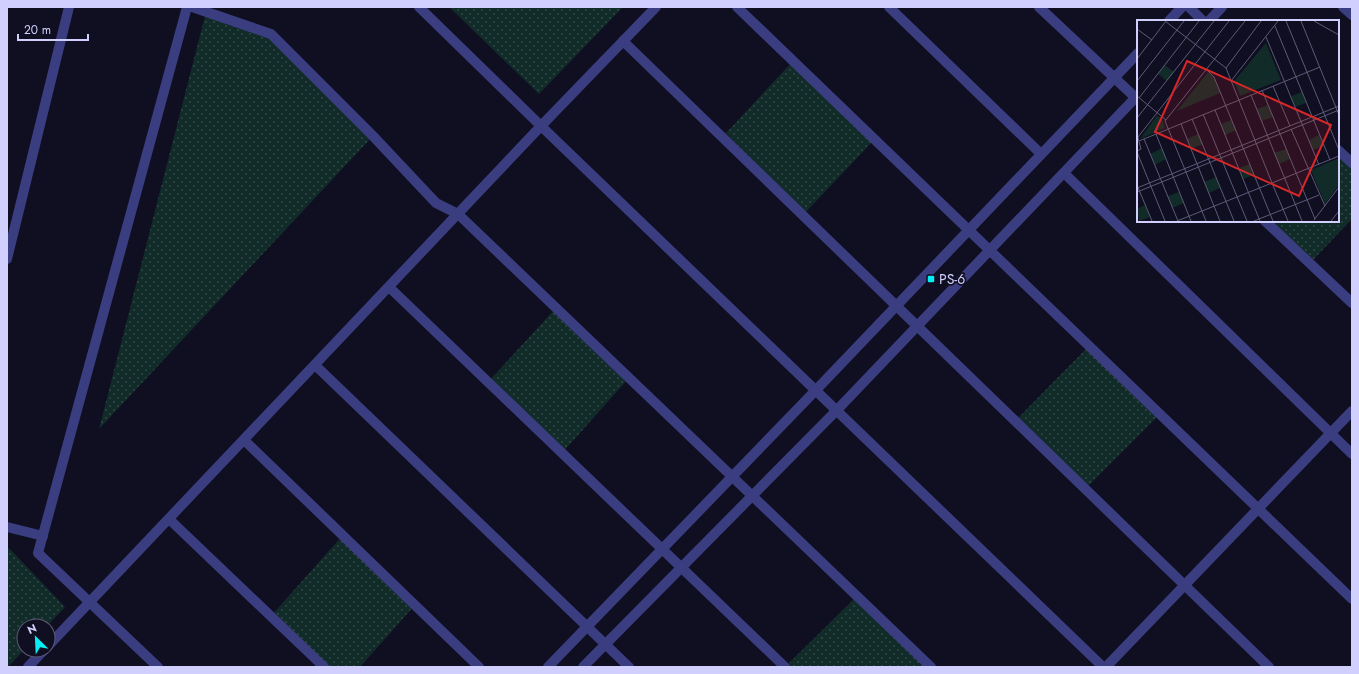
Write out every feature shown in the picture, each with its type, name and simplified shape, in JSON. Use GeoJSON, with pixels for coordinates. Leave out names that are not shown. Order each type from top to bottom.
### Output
{"type":"FeatureCollection","features":[{"type":"Feature","properties":{"kind":"street"},"geometry":{"type":"LineString","coordinates":[[7,259],[70,7]]}},
{"type":"Feature","properties":{"kind":"street"},"geometry":{"type":"LineString","coordinates":[[158,667],[38,553],[187,7]]}},
{"type":"Feature","properties":{"kind":"street"},"geometry":{"type":"LineString","coordinates":[[192,7],[271,34],[373,136],[436,202],[458,214],[931,667]]}},
{"type":"Feature","properties":{"kind":"street"},"geometry":{"type":"LineString","coordinates":[[420,7],[541,126],[1104,667],[1352,410]]}},
{"type":"Feature","properties":{"kind":"street"},"geometry":{"type":"LineString","coordinates":[[56,638],[91,603],[541,126],[656,7]]}},
{"type":"Feature","properties":{"kind":"street"},"geometry":{"type":"LineString","coordinates":[[737,7],[1352,599]]}},
{"type":"Feature","properties":{"kind":"street"},"geometry":{"type":"LineString","coordinates":[[889,7],[1041,154]]}},
{"type":"Feature","properties":{"kind":"street"},"geometry":{"type":"LineString","coordinates":[[583,667],[837,410],[1137,98],[1039,7]]}},
{"type":"Feature","properties":{"kind":"street"},"geometry":{"type":"LineString","coordinates":[[1170,20],[1182,7]]}},
{"type":"Feature","properties":{"kind":"street"},"geometry":{"type":"LineString","coordinates":[[1189,7],[1202,20]]}},
{"type":"Feature","properties":{"kind":"street"},"geometry":{"type":"LineString","coordinates":[[1210,20],[1222,7]]}},
{"type":"Feature","properties":{"kind":"street"},"geometry":{"type":"LineString","coordinates":[[1343,7],[1352,15]]}},
{"type":"Feature","properties":{"kind":"street"},"geometry":{"type":"LineString","coordinates":[[623,41],[1269,667]]}},
{"type":"Feature","properties":{"kind":"street"},"geometry":{"type":"LineString","coordinates":[[548,667],[816,390],[1137,54]]}},
{"type":"Feature","properties":{"kind":"street"},"geometry":{"type":"LineString","coordinates":[[1339,151],[1352,163]]}},
{"type":"Feature","properties":{"kind":"street"},"geometry":{"type":"LineString","coordinates":[[1064,173],[1352,454]]}},
{"type":"Feature","properties":{"kind":"street"},"geometry":{"type":"LineString","coordinates":[[1266,222],[1352,303]]}},
{"type":"Feature","properties":{"kind":"street"},"geometry":{"type":"LineString","coordinates":[[389,287],[785,667]]}},
{"type":"Feature","properties":{"kind":"street"},"geometry":{"type":"LineString","coordinates":[[315,365],[629,667]]}},
{"type":"Feature","properties":{"kind":"street"},"geometry":{"type":"LineString","coordinates":[[244,440],[479,667]]}},
{"type":"Feature","properties":{"kind":"street"},"geometry":{"type":"LineString","coordinates":[[169,519],[324,667]]}},
{"type":"Feature","properties":{"kind":"street"},"geometry":{"type":"LineString","coordinates":[[7,527],[43,536]]}},
{"type":"Feature","properties":{"kind":"street"},"geometry":{"type":"LineString","coordinates":[[28,667],[36,658]]}},
{"type":"Feature","properties":{"kind":"green space"},"geometry":{"type":"Polygon","coordinates":[[[449,7],[623,7],[539,94],[449,7]]]}},
{"type":"Feature","properties":{"kind":"green space"},"geometry":{"type":"Polygon","coordinates":[[[206,12],[271,34],[373,136],[99,429],[206,12]]]}},
{"type":"Feature","properties":{"kind":"green space"},"geometry":{"type":"Polygon","coordinates":[[[793,61],[875,139],[803,215],[726,133],[793,61]]]}},
{"type":"Feature","properties":{"kind":"green space"},"geometry":{"type":"Polygon","coordinates":[[[1339,151],[1352,163],[1352,219],[1312,261],[1268,222],[1339,222],[1339,151]]]}},
{"type":"Feature","properties":{"kind":"green space"},"geometry":{"type":"Polygon","coordinates":[[[556,308],[629,378],[562,453],[488,382],[556,308]]]}},
{"type":"Feature","properties":{"kind":"green space"},"geometry":{"type":"Polygon","coordinates":[[[1089,346],[1160,414],[1085,489],[1015,421],[1089,346]]]}},
{"type":"Feature","properties":{"kind":"green space"},"geometry":{"type":"Polygon","coordinates":[[[343,535],[415,605],[360,667],[324,667],[271,616],[343,535]]]}},
{"type":"Feature","properties":{"kind":"green space"},"geometry":{"type":"Polygon","coordinates":[[[7,548],[10,549],[65,607],[55,618],[16,618],[16,658],[8,667],[7,548]]]}},
{"type":"Feature","properties":{"kind":"green space"},"geometry":{"type":"Polygon","coordinates":[[[857,596],[928,667],[785,667],[857,596]]]}},
{"type":"Feature","properties":{"kind":"place","name":"PS-6"},"geometry":{"type":"Point","coordinates":[931,279]}}]}
